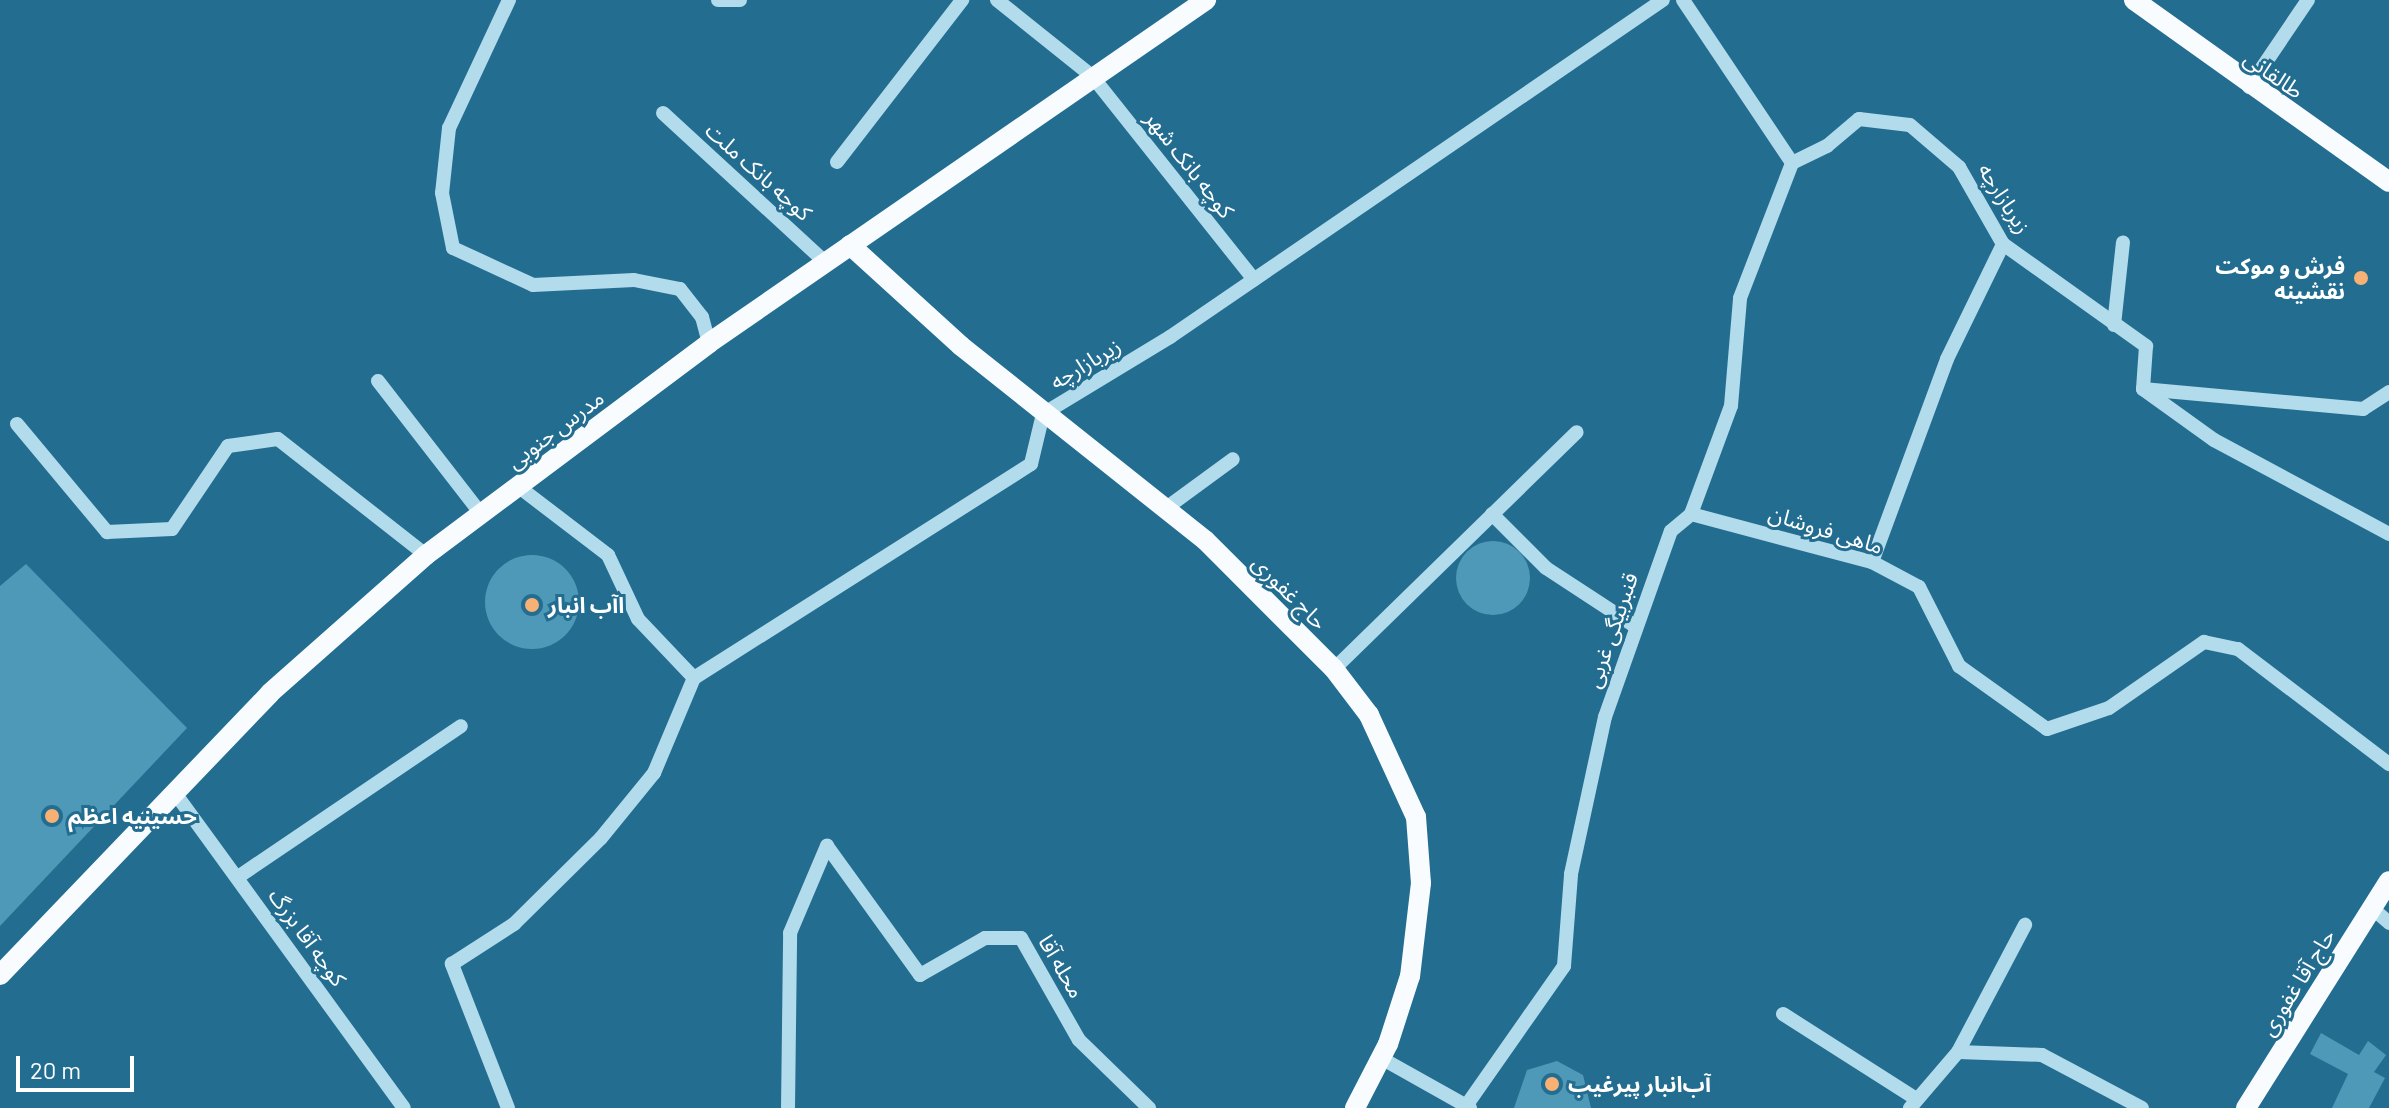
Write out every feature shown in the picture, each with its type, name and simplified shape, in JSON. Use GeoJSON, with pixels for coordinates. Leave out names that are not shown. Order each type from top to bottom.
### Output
{"type":"FeatureCollection","features":[{"type":"Feature","properties":{"kind":"main road","name":"مدرس جنوبی"},"geometry":{"type":"LineString","coordinates":[[0,975],[270,693],[426,555],[709,343],[1206,0]]}},
{"type":"Feature","properties":{"kind":"main road","name":"طالقانی"},"geometry":{"type":"LineString","coordinates":[[2145,3],[2249,87],[2389,182]]}},
{"type":"Feature","properties":{"kind":"main road","name":"حاج غفوری"},"geometry":{"type":"LineString","coordinates":[[850,245],[1043,414],[1165,509],[1334,669],[1375,726],[1416,817],[1421,883],[1410,976],[1381,1058],[1355,1108]]}},
{"type":"Feature","properties":{"kind":"main road","name":"حاج آقا غفوری"},"geometry":{"type":"LineString","coordinates":[[2246,1108],[2389,881]]}},
{"type":"Feature","properties":{"kind":"street"},"geometry":{"type":"LineString","coordinates":[[509,0],[449,128],[442,193],[453,248],[533,285],[634,280],[680,289],[702,317],[709,343]]}},
{"type":"Feature","properties":{"kind":"street"},"geometry":{"type":"LineString","coordinates":[[718,0],[740,0]]}},
{"type":"Feature","properties":{"kind":"street"},"geometry":{"type":"LineString","coordinates":[[837,162],[962,0]]}},
{"type":"Feature","properties":{"kind":"street","name":"کوچه بانک شهر"},"geometry":{"type":"LineString","coordinates":[[997,0],[1092,76],[1254,280]]}},
{"type":"Feature","properties":{"kind":"street","name":"زیربازارچه"},"geometry":{"type":"LineString","coordinates":[[694,678],[1031,464],[1043,414],[1254,280],[1663,0]]}},
{"type":"Feature","properties":{"kind":"street"},"geometry":{"type":"LineString","coordinates":[[1683,0],[1792,163]]}},
{"type":"Feature","properties":{"kind":"street"},"geometry":{"type":"LineString","coordinates":[[2249,87],[2308,0]]}},
{"type":"Feature","properties":{"kind":"street","name":"کوچه بانک ملت"},"geometry":{"type":"LineString","coordinates":[[663,113],[825,262]]}},
{"type":"Feature","properties":{"kind":"street","name":"زیربازارچه"},"geometry":{"type":"LineString","coordinates":[[1792,163],[1827,146],[1859,119],[1910,125],[1959,167],[2003,244],[2146,346],[2143,389]]}},
{"type":"Feature","properties":{"kind":"street","name":"قنبربیگی غربی"},"geometry":{"type":"LineString","coordinates":[[1468,1107],[1564,966],[1571,874],[1633,625],[1671,531],[1691,514],[1731,406],[1740,298],[1792,163]]}},
{"type":"Feature","properties":{"kind":"street"},"geometry":{"type":"LineString","coordinates":[[2114,325],[2123,242]]}},
{"type":"Feature","properties":{"kind":"street"},"geometry":{"type":"LineString","coordinates":[[1872,562],[1947,359],[2003,244]]}},
{"type":"Feature","properties":{"kind":"street"},"geometry":{"type":"LineString","coordinates":[[378,381],[481,514]]}},
{"type":"Feature","properties":{"kind":"street"},"geometry":{"type":"LineString","coordinates":[[2143,389],[2363,409],[2389,392]]}},
{"type":"Feature","properties":{"kind":"street"},"geometry":{"type":"LineString","coordinates":[[2143,389],[2214,440],[2389,534]]}},
{"type":"Feature","properties":{"kind":"street"},"geometry":{"type":"LineString","coordinates":[[17,424],[107,532],[172,529],[228,446],[278,439],[426,555]]}},
{"type":"Feature","properties":{"kind":"street"},"geometry":{"type":"LineString","coordinates":[[1334,669],[1577,432]]}},
{"type":"Feature","properties":{"kind":"street"},"geometry":{"type":"LineString","coordinates":[[1165,509],[1233,459]]}},
{"type":"Feature","properties":{"kind":"street"},"geometry":{"type":"LineString","coordinates":[[508,1108],[452,964],[514,924],[601,838],[654,773],[694,678],[638,619],[608,555],[519,487]]}},
{"type":"Feature","properties":{"kind":"street"},"geometry":{"type":"LineString","coordinates":[[1492,514],[1546,568],[1633,625]]}},
{"type":"Feature","properties":{"kind":"street","name":"ماهی فروشان"},"geometry":{"type":"LineString","coordinates":[[1691,514],[1872,562],[1919,587],[1959,666],[2047,729],[2109,708],[2204,642],[2238,649],[2389,764]]}},
{"type":"Feature","properties":{"kind":"street"},"geometry":{"type":"LineString","coordinates":[[238,877],[461,726]]}},
{"type":"Feature","properties":{"kind":"street","name":"کوچه آقا بزرگ"},"geometry":{"type":"LineString","coordinates":[[175,793],[404,1108]]}},
{"type":"Feature","properties":{"kind":"street","name":"محله آقا"},"geometry":{"type":"LineString","coordinates":[[788,1108],[783,1010],[790,933],[827,846],[920,975],[985,938],[1021,938],[1079,1040],[1149,1108]]}},
{"type":"Feature","properties":{"kind":"street"},"geometry":{"type":"LineString","coordinates":[[2372,908],[2389,923]]}},
{"type":"Feature","properties":{"kind":"street"},"geometry":{"type":"LineString","coordinates":[[1783,1014],[1912,1103],[1958,1052],[2025,925]]}},
{"type":"Feature","properties":{"kind":"street"},"geometry":{"type":"LineString","coordinates":[[1958,1052],[2042,1055],[2142,1108]]}},
{"type":"Feature","properties":{"kind":"street"},"geometry":{"type":"LineString","coordinates":[[1381,1058],[1468,1107]]}},
{"type":"Feature","properties":{"kind":"building"},"geometry":{"type":"Polygon","coordinates":[[[1493,541],[1514,547],[1524,557],[1530,578],[1524,599],[1514,609],[1493,615],[1472,609],[1462,599],[1456,578],[1462,557],[1472,547],[1493,541]]]}},
{"type":"Feature","properties":{"kind":"building","name":"اآب انبار"},"geometry":{"type":"Polygon","coordinates":[[[523,555],[541,555],[566,568],[576,584],[579,602],[576,620],[566,636],[541,649],[523,649],[498,636],[485,611],[485,593],[498,568],[523,555]]]}},
{"type":"Feature","properties":{"kind":"building","name":"حسینیه اعظم"},"geometry":{"type":"Polygon","coordinates":[[[26,564],[187,728],[0,926],[0,586],[26,564]]]}},
{"type":"Feature","properties":{"kind":"building"},"geometry":{"type":"Polygon","coordinates":[[[2321,1033],[2359,1055],[2368,1041],[2386,1055],[2374,1072],[2385,1078],[2369,1108],[2332,1108],[2348,1074],[2310,1054],[2321,1033]]]}},
{"type":"Feature","properties":{"kind":"building","name":"آب‌انبار پیرغیب"},"geometry":{"type":"Polygon","coordinates":[[[1557,1061],[1583,1075],[1591,1108],[1514,1108],[1527,1070],[1557,1061]]]}},
{"type":"Feature","properties":{"kind":"place","name":"فرش و موکت نقشینه"},"geometry":{"type":"Point","coordinates":[2361,278]}},
{"type":"Feature","properties":{"kind":"place","name":"اآب انبار"},"geometry":{"type":"Point","coordinates":[532,605]}},
{"type":"Feature","properties":{"kind":"place","name":"حسینیه اعظم"},"geometry":{"type":"Point","coordinates":[52,816]}},
{"type":"Feature","properties":{"kind":"place","name":"آب‌انبار پیرغیب"},"geometry":{"type":"Point","coordinates":[1552,1084]}}]}
